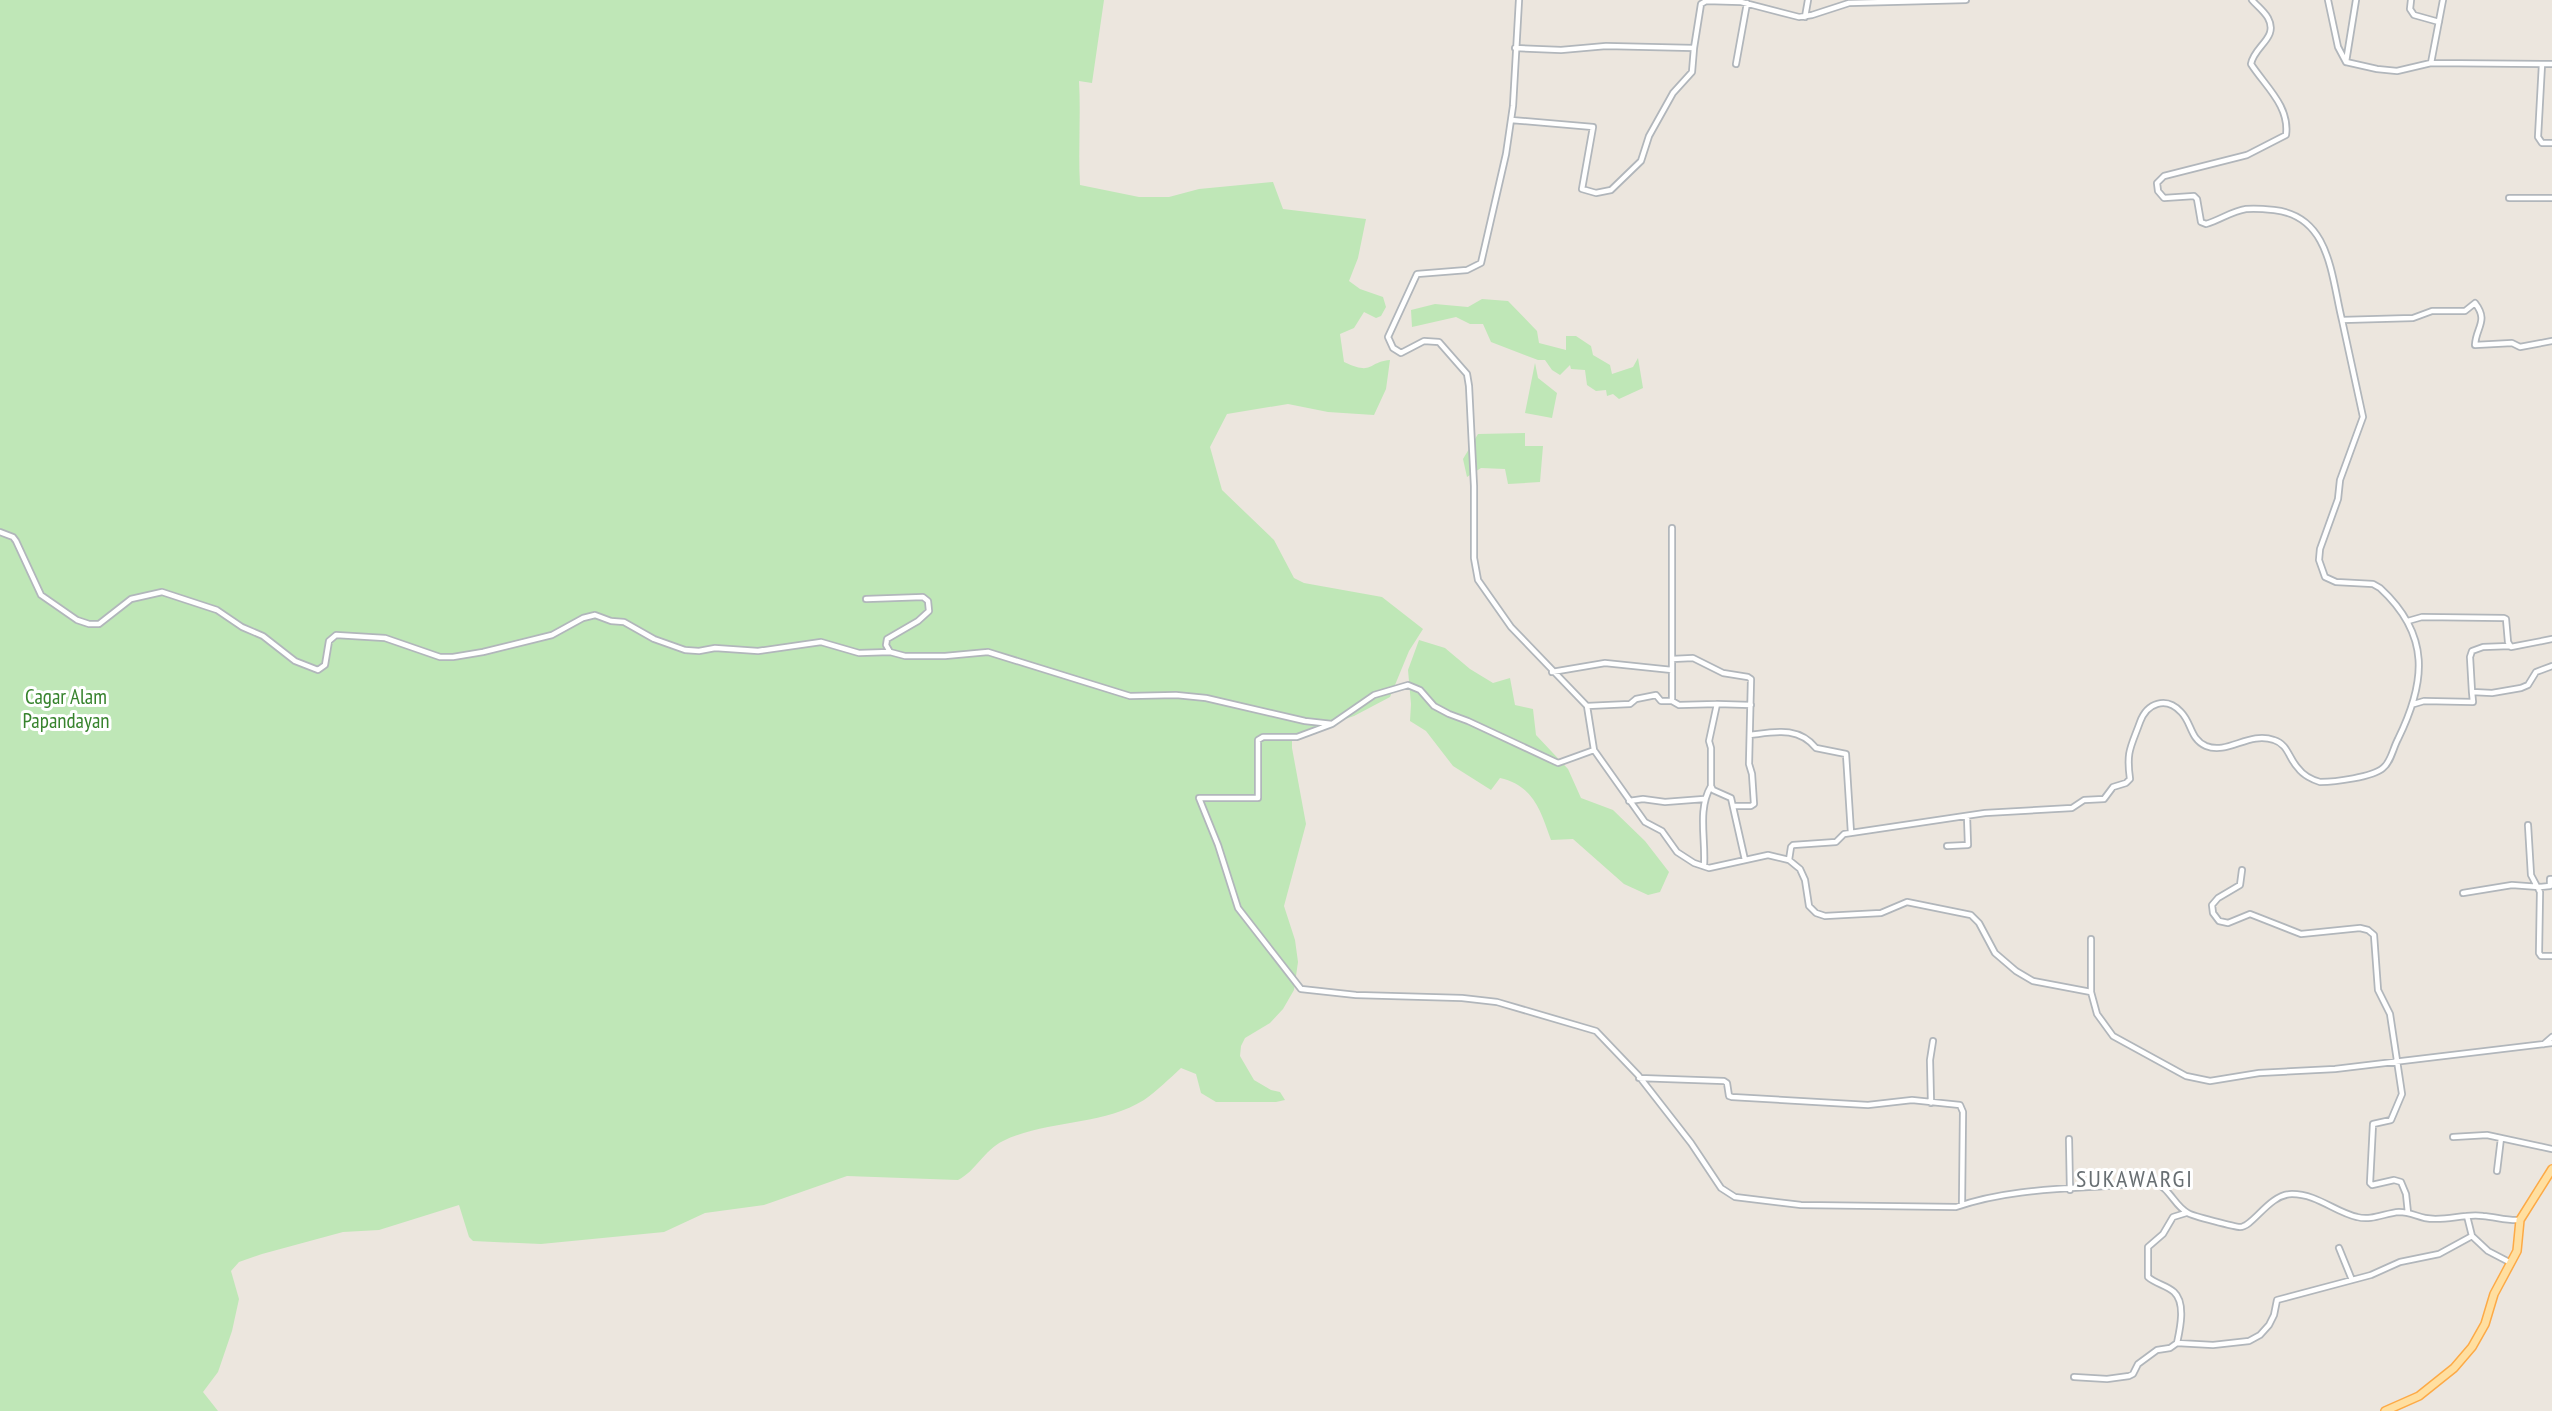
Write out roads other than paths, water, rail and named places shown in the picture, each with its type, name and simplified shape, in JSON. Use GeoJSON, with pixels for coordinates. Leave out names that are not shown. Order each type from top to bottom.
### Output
{"type":"FeatureCollection","features":[{"type":"Feature","properties":{"kind":"main road"},"geometry":{"type":"LineString","coordinates":[[2385,1411],[2419,1396],[2466,1356],[2479,1337],[2494,1294],[2517,1251],[2520,1220],[2552,1169]]}},
{"type":"Feature","properties":{"kind":"street"},"geometry":{"type":"LineString","coordinates":[[1519,0],[1511,120],[1481,263],[1468,270],[1418,274],[1388,337],[1393,348],[1401,352],[1424,341],[1439,342],[1467,375],[1473,440],[1474,558],[1477,576],[1511,627],[1587,706],[1594,750],[1629,802],[1646,822],[1662,831],[1677,852],[1693,863],[1709,868],[1768,855],[1789,860],[1800,869],[1805,880],[1809,906],[1816,913],[1825,916],[1881,913],[1907,902],[1970,915],[1979,923],[1995,953],[2016,971],[2033,981],[2091,992]]}},
{"type":"Feature","properties":{"kind":"street"},"geometry":{"type":"LineString","coordinates":[[1805,17],[1808,0]]}},
{"type":"Feature","properties":{"kind":"street"},"geometry":{"type":"LineString","coordinates":[[1511,120],[1593,128],[1582,189],[1598,193],[1611,191],[1643,159],[1649,135],[1673,93],[1692,72],[1703,2],[1747,3],[1786,15],[1805,17],[1849,3],[1966,0]]}},
{"type":"Feature","properties":{"kind":"street"},"geometry":{"type":"LineString","coordinates":[[1789,860],[1793,845],[1836,842],[1844,834],[1967,816],[2072,808],[2084,800],[2104,799],[2113,787],[2128,781],[2128,749],[2144,711],[2157,703],[2180,711],[2199,742],[2213,748],[2231,746],[2249,738],[2275,740],[2283,745],[2298,768],[2320,782],[2382,770],[2390,757],[2413,705],[2418,685],[2417,643],[2408,621],[2387,594],[2373,583],[2336,582],[2325,577],[2320,570],[2320,549],[2338,499],[2343,471],[2363,417],[2329,263],[2322,243],[2313,228],[2298,215],[2247,209],[2206,224],[2201,222],[2197,199],[2194,196],[2164,198],[2158,191],[2157,183],[2164,176],[2247,155],[2286,135],[2286,121],[2277,98],[2251,64],[2252,55],[2267,40],[2271,26],[2252,0]]}},
{"type":"Feature","properties":{"kind":"street"},"geometry":{"type":"LineString","coordinates":[[2328,0],[2338,47],[2346,62],[2397,71],[2431,63],[2552,64]]}},
{"type":"Feature","properties":{"kind":"street"},"geometry":{"type":"LineString","coordinates":[[2346,62],[2356,0]]}},
{"type":"Feature","properties":{"kind":"street"},"geometry":{"type":"LineString","coordinates":[[2411,0],[2410,9],[2414,15],[2439,22]]}},
{"type":"Feature","properties":{"kind":"street"},"geometry":{"type":"LineString","coordinates":[[2431,63],[2443,0]]}},
{"type":"Feature","properties":{"kind":"street"},"geometry":{"type":"LineString","coordinates":[[1736,64],[1747,3]]}},
{"type":"Feature","properties":{"kind":"street"},"geometry":{"type":"LineString","coordinates":[[1515,48],[1694,48]]}},
{"type":"Feature","properties":{"kind":"street"},"geometry":{"type":"LineString","coordinates":[[2542,64],[2538,138],[2542,143],[2552,143]]}},
{"type":"Feature","properties":{"kind":"street"},"geometry":{"type":"LineString","coordinates":[[2509,198],[2552,198]]}},
{"type":"Feature","properties":{"kind":"street"},"geometry":{"type":"LineString","coordinates":[[2342,320],[2413,318],[2432,311],[2465,311],[2474,303],[2478,306],[2483,321],[2475,345],[2509,343],[2519,347],[2552,341]]}},
{"type":"Feature","properties":{"kind":"street"},"geometry":{"type":"LineString","coordinates":[[1672,528],[1672,701]]}},
{"type":"Feature","properties":{"kind":"street"},"geometry":{"type":"LineString","coordinates":[[0,532],[16,541],[41,595],[77,620],[99,624],[131,599],[162,592],[217,610],[263,636],[295,661],[318,670],[325,665],[329,641],[336,635],[385,638],[440,657],[453,657],[552,635],[583,618],[595,615],[624,622],[654,639],[694,651],[715,648],[771,650],[821,642],[854,653],[890,652],[905,656],[945,656],[988,652],[1130,696],[1176,695],[1206,698],[1305,721],[1332,723]]}},
{"type":"Feature","properties":{"kind":"street"},"geometry":{"type":"LineString","coordinates":[[866,598],[923,597],[928,601],[929,611],[887,639],[886,645],[890,652]]}},
{"type":"Feature","properties":{"kind":"street"},"geometry":{"type":"LineString","coordinates":[[2408,621],[2422,617],[2505,618],[2510,646]]}},
{"type":"Feature","properties":{"kind":"street"},"geometry":{"type":"LineString","coordinates":[[2413,705],[2424,701],[2473,702],[2470,657],[2474,650],[2552,639]]}},
{"type":"Feature","properties":{"kind":"street"},"geometry":{"type":"LineString","coordinates":[[1672,659],[1693,658],[1723,673],[1751,679],[1749,764],[1754,804],[1734,806]]}},
{"type":"Feature","properties":{"kind":"street"},"geometry":{"type":"LineString","coordinates":[[1552,672],[1605,663],[1672,670]]}},
{"type":"Feature","properties":{"kind":"street"},"geometry":{"type":"LineString","coordinates":[[2472,692],[2492,693],[2521,688],[2528,685],[2536,672],[2552,666]]}},
{"type":"Feature","properties":{"kind":"street"},"geometry":{"type":"LineString","coordinates":[[1594,750],[1558,763],[1434,706],[1420,690],[1408,685],[1374,695],[1332,723],[1297,737],[1263,737],[1258,740],[1258,798],[1199,798],[1218,845],[1238,908],[1298,986],[1303,989],[1356,995],[1497,1002],[1596,1031],[1639,1078],[1691,1143],[1721,1188],[1735,1197],[1801,1205],[1939,1207],[2008,1194],[2153,1182],[2161,1184],[2187,1213]]}},
{"type":"Feature","properties":{"kind":"street"},"geometry":{"type":"LineString","coordinates":[[1587,706],[1630,704],[1636,699],[1656,695],[1660,700],[1679,705],[1751,705]]}},
{"type":"Feature","properties":{"kind":"street"},"geometry":{"type":"LineString","coordinates":[[1704,866],[1703,809],[1711,786],[1712,748],[1709,741],[1716,704]]}},
{"type":"Feature","properties":{"kind":"street"},"geometry":{"type":"LineString","coordinates":[[1750,735],[1787,731],[1810,740],[1816,748],[1846,754],[1851,833]]}},
{"type":"Feature","properties":{"kind":"street"},"geometry":{"type":"LineString","coordinates":[[1711,786],[1713,790],[1730,797],[1745,860]]}},
{"type":"Feature","properties":{"kind":"street"},"geometry":{"type":"LineString","coordinates":[[1629,802],[1643,799],[1665,803],[1705,799]]}},
{"type":"Feature","properties":{"kind":"street"},"geometry":{"type":"LineString","coordinates":[[1947,846],[1968,845],[1967,816]]}},
{"type":"Feature","properties":{"kind":"street"},"geometry":{"type":"LineString","coordinates":[[2528,825],[2532,880],[2539,887],[2539,953],[2541,956],[2552,956]]}},
{"type":"Feature","properties":{"kind":"street"},"geometry":{"type":"LineString","coordinates":[[2242,870],[2240,885],[2218,898],[2212,905],[2213,913],[2219,921],[2228,923],[2250,914],[2301,934],[2354,928],[2372,932],[2375,939],[2378,990],[2390,1014],[2402,1098],[2389,1121],[2373,1124],[2369,1174],[2371,1185],[2401,1182],[2407,1199],[2408,1213]]}},
{"type":"Feature","properties":{"kind":"street"},"geometry":{"type":"LineString","coordinates":[[2463,893],[2512,885],[2550,886],[2552,879]]}},
{"type":"Feature","properties":{"kind":"street"},"geometry":{"type":"LineString","coordinates":[[2091,939],[2091,992],[2097,1014],[2113,1036],[2186,1076],[2210,1081],[2259,1073],[2324,1070],[2552,1043]]}},
{"type":"Feature","properties":{"kind":"street"},"geometry":{"type":"LineString","coordinates":[[2544,1044],[2552,1037]]}},
{"type":"Feature","properties":{"kind":"street"},"geometry":{"type":"LineString","coordinates":[[1931,1103],[1930,1060],[1933,1041]]}},
{"type":"Feature","properties":{"kind":"street"},"geometry":{"type":"LineString","coordinates":[[1639,1078],[1724,1081],[1727,1083],[1728,1095],[1732,1097],[1868,1105],[1912,1100],[1957,1105],[1963,1109],[1962,1204]]}},
{"type":"Feature","properties":{"kind":"street"},"geometry":{"type":"LineString","coordinates":[[2453,1137],[2481,1135],[2552,1150]]}},
{"type":"Feature","properties":{"kind":"street"},"geometry":{"type":"LineString","coordinates":[[2497,1171],[2501,1138]]}},
{"type":"Feature","properties":{"kind":"street"},"geometry":{"type":"LineString","coordinates":[[2069,1139],[2070,1190]]}},
{"type":"Feature","properties":{"kind":"street"},"geometry":{"type":"LineString","coordinates":[[2178,1343],[2181,1326],[2179,1300],[2173,1291],[2148,1277],[2147,1251],[2151,1243],[2163,1234],[2173,1217],[2187,1213],[2243,1227],[2264,1207],[2293,1194],[2312,1198],[2357,1217],[2368,1218],[2398,1212],[2425,1218],[2449,1219],[2467,1216],[2520,1220]]}},
{"type":"Feature","properties":{"kind":"street"},"geometry":{"type":"LineString","coordinates":[[2467,1216],[2472,1236],[2488,1251],[2511,1264]]}},
{"type":"Feature","properties":{"kind":"street"},"geometry":{"type":"LineString","coordinates":[[2074,1377],[2107,1379],[2129,1376],[2138,1364],[2157,1350],[2170,1348],[2178,1343],[2213,1345],[2249,1341],[2269,1325],[2277,1300],[2385,1270],[2400,1262],[2438,1254],[2472,1236]]}},
{"type":"Feature","properties":{"kind":"street"},"geometry":{"type":"LineString","coordinates":[[2339,1248],[2352,1280]]}},
{"type":"Feature","properties":{"kind":"district","name":"SUKAWARGI"},"geometry":{"type":"Point","coordinates":[2135,1178]}},
{"type":"Feature","properties":{"kind":"park label","name":"Cagar Alam Papandayan"},"geometry":{"type":"Point","coordinates":[66,708]}}]}
